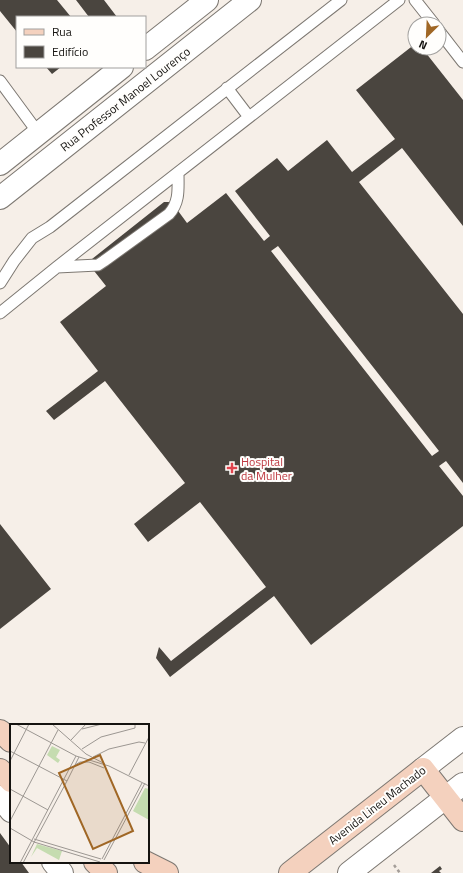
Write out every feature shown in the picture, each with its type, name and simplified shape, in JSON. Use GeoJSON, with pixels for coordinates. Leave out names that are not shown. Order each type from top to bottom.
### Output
{"type":"FeatureCollection","features":[{"type":"Feature","properties":{"kind":"main road"},"geometry":{"type":"LineString","coordinates":[[0,731],[10,740]]}},
{"type":"Feature","properties":{"kind":"main road"},"geometry":{"type":"LineString","coordinates":[[423,769],[463,820]]}},
{"type":"Feature","properties":{"kind":"main road","name":"Avenida Lineu Machado"},"geometry":{"type":"LineString","coordinates":[[290,873],[423,769]]}},
{"type":"Feature","properties":{"kind":"main road"},"geometry":{"type":"LineString","coordinates":[[0,770],[10,780]]}},
{"type":"Feature","properties":{"kind":"main road"},"geometry":{"type":"LineString","coordinates":[[96,863],[106,873]]}},
{"type":"Feature","properties":{"kind":"main road"},"geometry":{"type":"LineString","coordinates":[[147,863],[167,873]]}},
{"type":"Feature","properties":{"kind":"street"},"geometry":{"type":"LineString","coordinates":[[146,48],[207,0]]}},
{"type":"Feature","properties":{"kind":"street","name":"Rua Professor Manoel Lourenço"},"geometry":{"type":"LineString","coordinates":[[0,198],[250,0]]}},
{"type":"Feature","properties":{"kind":"street"},"geometry":{"type":"LineString","coordinates":[[0,164],[121,68]]}},
{"type":"Feature","properties":{"kind":"street","name":"Avenida Lineu Machado"},"geometry":{"type":"LineString","coordinates":[[423,769],[463,738]]}},
{"type":"Feature","properties":{"kind":"street"},"geometry":{"type":"LineString","coordinates":[[349,873],[463,784]]}},
{"type":"Feature","properties":{"kind":"street"},"geometry":{"type":"LineString","coordinates":[[0,797],[10,810]]}},
{"type":"Feature","properties":{"kind":"street"},"geometry":{"type":"LineString","coordinates":[[54,863],[62,873]]}},
{"type":"Feature","properties":{"kind":"lane"},"geometry":{"type":"LineString","coordinates":[[0,282],[32,238],[50,227],[341,0]]}},
{"type":"Feature","properties":{"kind":"lane"},"geometry":{"type":"LineString","coordinates":[[0,313],[399,0]]}},
{"type":"Feature","properties":{"kind":"lane"},"geometry":{"type":"LineString","coordinates":[[415,0],[428,16]]}},
{"type":"Feature","properties":{"kind":"lane"},"geometry":{"type":"LineString","coordinates":[[447,41],[463,62]]}},
{"type":"Feature","properties":{"kind":"lane"},"geometry":{"type":"LineString","coordinates":[[0,81],[39,134]]}},
{"type":"Feature","properties":{"kind":"lane"},"geometry":{"type":"LineString","coordinates":[[227,88],[249,117]]}},
{"type":"Feature","properties":{"kind":"lane"},"geometry":{"type":"LineString","coordinates":[[57,267],[98,265],[169,214],[178,198],[178,173]]}},
{"type":"Feature","properties":{"kind":"path"},"geometry":{"type":"LineString","coordinates":[[393,864],[400,873]]}},
{"type":"Feature","properties":{"kind":"building"},"geometry":{"type":"Polygon","coordinates":[[[0,0],[57,0],[70,16],[16,16],[16,31],[0,11],[0,0]]]}},
{"type":"Feature","properties":{"kind":"building"},"geometry":{"type":"Polygon","coordinates":[[[76,0],[104,0],[116,16],[88,16],[76,0]]]}},
{"type":"Feature","properties":{"kind":"building"},"geometry":{"type":"Polygon","coordinates":[[[407,50],[407,56],[428,56],[463,100],[463,226],[402,148],[359,182],[463,314],[463,483],[446,461],[439,466],[463,496],[463,526],[311,645],[274,596],[170,677],[156,658],[159,647],[171,661],[266,587],[200,502],[148,542],[134,524],[185,483],[105,381],[54,420],[46,411],[98,371],[60,322],[106,286],[91,267],[92,259],[164,202],[173,204],[187,223],[226,193],[264,241],[270,236],[235,191],[277,158],[288,171],[327,140],[352,172],[395,139],[356,90],[407,50]],[[278,246],[271,251],[432,456],[439,451],[278,246]]]}},
{"type":"Feature","properties":{"kind":"building"},"geometry":{"type":"Polygon","coordinates":[[[47,68],[60,68],[52,74],[47,68]]]}},
{"type":"Feature","properties":{"kind":"building"},"geometry":{"type":"Polygon","coordinates":[[[0,524],[51,589],[0,629],[0,524]]]}},
{"type":"Feature","properties":{"kind":"building"},"geometry":{"type":"Polygon","coordinates":[[[0,833],[10,847],[10,863],[22,863],[29,873],[0,873],[0,833]]]}},
{"type":"Feature","properties":{"kind":"building"},"geometry":{"type":"Polygon","coordinates":[[[440,866],[442,869],[439,871],[441,873],[431,873],[440,866]]]}},
{"type":"Feature","properties":{"kind":"place","name":"Hospital da Mulher"},"geometry":{"type":"Point","coordinates":[232,468]}}]}
